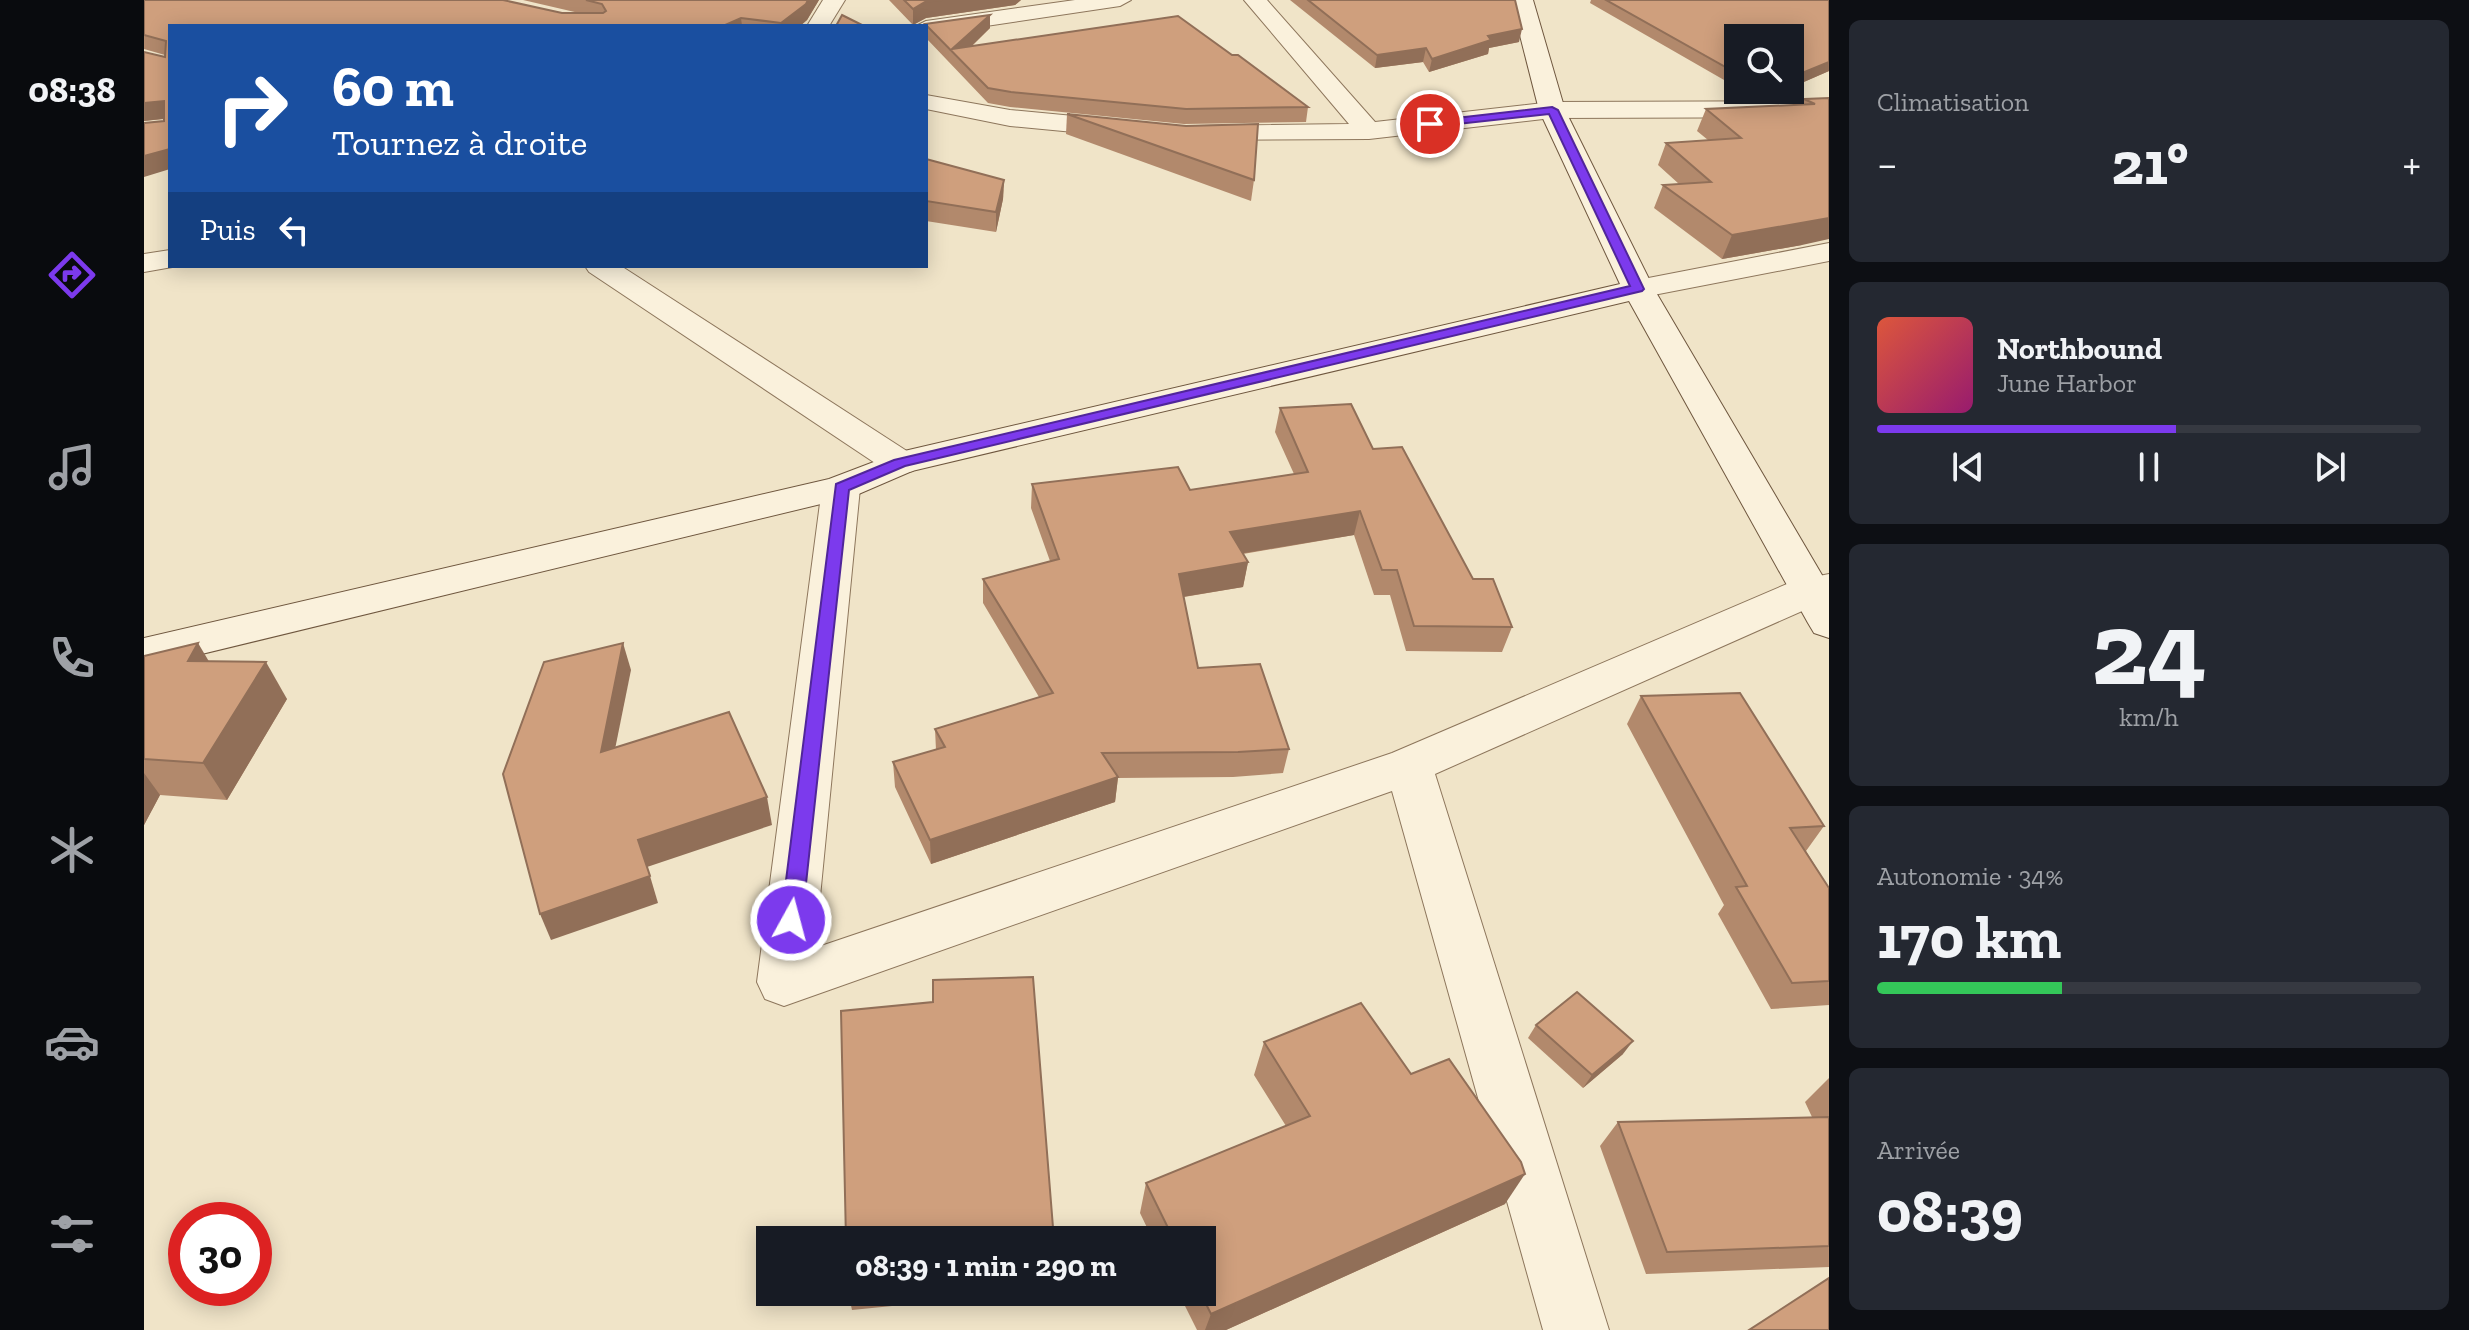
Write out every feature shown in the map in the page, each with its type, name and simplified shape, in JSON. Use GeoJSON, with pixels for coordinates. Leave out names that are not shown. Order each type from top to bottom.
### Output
{"type":"FeatureCollection","features":[{"type":"Feature","properties":{"kind":"street"},"geometry":{"type":"LineString","coordinates":[[819,24],[834,0]]}},
{"type":"Feature","properties":{"kind":"street"},"geometry":{"type":"LineString","coordinates":[[928,28],[1120,0]]}},
{"type":"Feature","properties":{"kind":"street"},"geometry":{"type":"LineString","coordinates":[[1255,0],[1369,131]]}},
{"type":"Feature","properties":{"kind":"street"},"geometry":{"type":"LineString","coordinates":[[841,488],[784,982],[1409,766],[1822,601],[1638,289],[1552,110],[1522,0]]}},
{"type":"Feature","properties":{"kind":"street"},"geometry":{"type":"LineString","coordinates":[[928,102],[1010,118],[1160,132],[1369,131],[1552,110],[1829,109]]}},
{"type":"Feature","properties":{"kind":"street"},"geometry":{"type":"LineString","coordinates":[[144,653],[841,488],[900,463],[1638,289],[1829,252]]}},
{"type":"Feature","properties":{"kind":"street"},"geometry":{"type":"LineString","coordinates":[[144,263],[168,259]]}},
{"type":"Feature","properties":{"kind":"street"},"geometry":{"type":"LineString","coordinates":[[603,268],[900,463]]}},
{"type":"Feature","properties":{"kind":"street"},"geometry":{"type":"LineString","coordinates":[[1409,766],[1576,1330]]}},
{"type":"Feature","properties":{"kind":"building"},"geometry":{"type":"Polygon","coordinates":[[[144,0],[503,0],[562,13],[603,13],[606,11],[602,4],[586,0],[808,0],[781,23],[741,18],[728,24],[168,24],[168,150],[144,156],[144,123],[164,121],[164,101],[144,103],[144,52],[165,57],[166,41],[144,35],[144,0]]]}},
{"type":"Feature","properties":{"kind":"building"},"geometry":{"type":"Polygon","coordinates":[[[904,0],[942,0],[925,2],[913,9],[904,0]]]}},
{"type":"Feature","properties":{"kind":"building"},"geometry":{"type":"Polygon","coordinates":[[[1308,0],[1515,0],[1522,29],[1488,36],[1491,40],[1432,59],[1426,48],[1377,55],[1308,0]]]}},
{"type":"Feature","properties":{"kind":"building"},"geometry":{"type":"Polygon","coordinates":[[[1606,0],[1829,0],[1829,62],[1804,72],[1804,24],[1724,24],[1724,66],[1606,0]]]}},
{"type":"Feature","properties":{"kind":"building"},"geometry":{"type":"Polygon","coordinates":[[[842,15],[860,24],[837,24],[842,15]]]}},
{"type":"Feature","properties":{"kind":"building"},"geometry":{"type":"Polygon","coordinates":[[[990,15],[952,49],[1178,16],[1232,55],[1238,55],[1308,107],[1186,109],[988,88],[925,24],[990,15]]]}},
{"type":"Feature","properties":{"kind":"building"},"geometry":{"type":"Polygon","coordinates":[[[1829,98],[1829,218],[1732,235],[1663,185],[1711,182],[1666,143],[1741,138],[1706,109],[1815,104],[1804,99],[1829,98]]]}},
{"type":"Feature","properties":{"kind":"building"},"geometry":{"type":"Polygon","coordinates":[[[1067,114],[1186,126],[1258,124],[1254,180],[1067,114]]]}},
{"type":"Feature","properties":{"kind":"building"},"geometry":{"type":"Polygon","coordinates":[[[928,160],[1004,180],[996,212],[928,201],[928,160]]]}},
{"type":"Feature","properties":{"kind":"building"},"geometry":{"type":"Polygon","coordinates":[[[1351,404],[1373,449],[1402,447],[1473,579],[1493,579],[1512,627],[1414,626],[1397,570],[1382,570],[1360,511],[1230,532],[1248,562],[1179,574],[1198,668],[1260,664],[1289,749],[1102,753],[1118,777],[930,840],[893,762],[945,747],[935,729],[1053,693],[983,579],[1059,559],[1032,484],[1178,467],[1190,490],[1308,472],[1280,408],[1351,404]]]}},
{"type":"Feature","properties":{"kind":"building"},"geometry":{"type":"Polygon","coordinates":[[[198,643],[188,661],[266,662],[203,763],[144,759],[144,656],[198,643]]]}},
{"type":"Feature","properties":{"kind":"building"},"geometry":{"type":"Polygon","coordinates":[[[623,643],[601,752],[729,712],[767,797],[638,840],[650,876],[540,914],[503,774],[544,662],[623,643]]]}},
{"type":"Feature","properties":{"kind":"building"},"geometry":{"type":"Polygon","coordinates":[[[1740,693],[1824,826],[1790,828],[1829,888],[1829,981],[1792,983],[1736,887],[1747,886],[1641,696],[1740,693]]]}},
{"type":"Feature","properties":{"kind":"building"},"geometry":{"type":"Polygon","coordinates":[[[1033,977],[1053,1226],[846,1226],[841,1011],[933,1002],[933,980],[1033,977]]]}},
{"type":"Feature","properties":{"kind":"building"},"geometry":{"type":"Polygon","coordinates":[[[1577,992],[1633,1041],[1592,1075],[1536,1025],[1577,992]]]}},
{"type":"Feature","properties":{"kind":"building"},"geometry":{"type":"Polygon","coordinates":[[[1361,1003],[1411,1074],[1449,1059],[1521,1162],[1525,1174],[1211,1314],[1207,1306],[1216,1306],[1216,1226],[1167,1226],[1146,1183],[1310,1116],[1264,1042],[1361,1003]]]}},
{"type":"Feature","properties":{"kind":"building"},"geometry":{"type":"Polygon","coordinates":[[[1829,1117],[1829,1246],[1667,1252],[1618,1122],[1829,1117]]]}},
{"type":"Feature","properties":{"kind":"building"},"geometry":{"type":"Polygon","coordinates":[[[1829,1278],[1829,1330],[1749,1330],[1829,1278]]]}},
{"type":"Feature","properties":{"kind":"route"},"geometry":{"type":"LineString","coordinates":[[791,920],[841,488],[900,463],[1638,289],[1552,110],[1430,124]]}}]}
